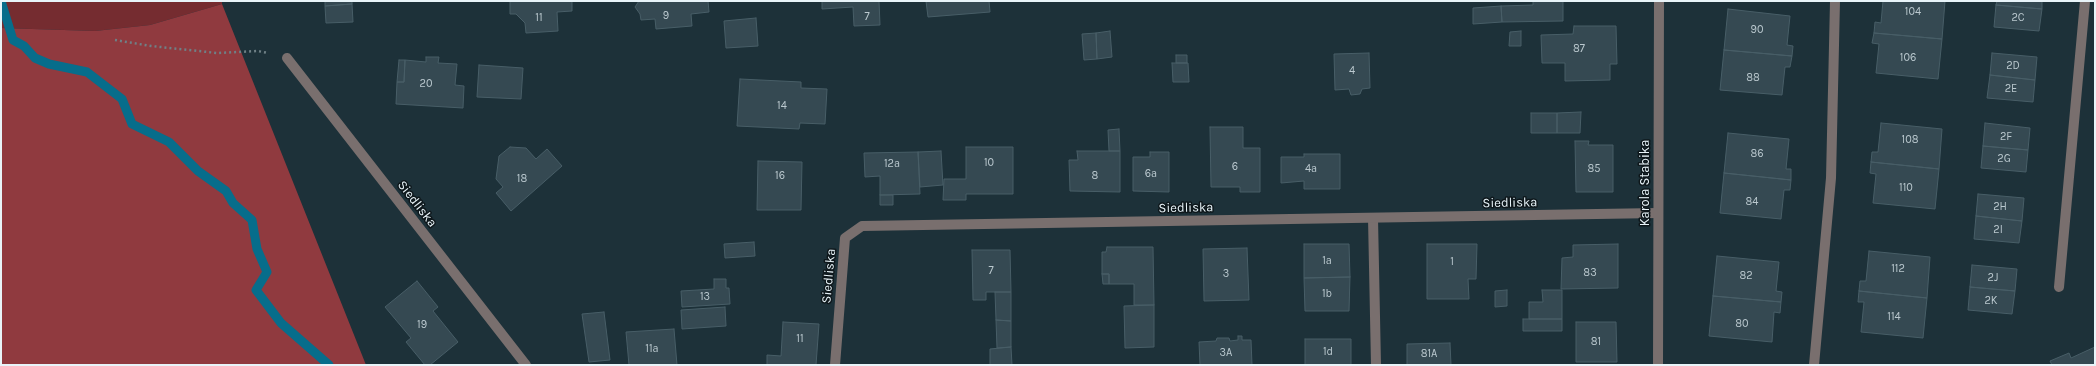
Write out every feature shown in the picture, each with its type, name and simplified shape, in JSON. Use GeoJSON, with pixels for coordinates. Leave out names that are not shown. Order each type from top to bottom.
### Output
{"type":"FeatureCollection","features":[{"type":"Feature","properties":{"kind":"street","name":"Karola Stabika"},"geometry":{"type":"LineString","coordinates":[[1658,365],[1660,1]]}},
{"type":"Feature","properties":{"kind":"street"},"geometry":{"type":"LineString","coordinates":[[1814,365],[1831,178],[1836,1]]}},
{"type":"Feature","properties":{"kind":"street"},"geometry":{"type":"LineString","coordinates":[[2059,287],[2085,1]]}},
{"type":"Feature","properties":{"kind":"street","name":"Siedliska"},"geometry":{"type":"LineString","coordinates":[[287,58],[526,365]]}},
{"type":"Feature","properties":{"kind":"street","name":"Siedliska"},"geometry":{"type":"LineString","coordinates":[[834,365],[845,238],[862,226],[1658,213]]}},
{"type":"Feature","properties":{"kind":"street"},"geometry":{"type":"LineString","coordinates":[[1373,218],[1376,365]]}},
{"type":"Feature","properties":{"kind":"path"},"geometry":{"type":"LineString","coordinates":[[114,40],[151,46],[217,53],[258,51],[287,58]]}},
{"type":"Feature","properties":{"kind":"shaded area"},"geometry":{"type":"Polygon","coordinates":[[[1,1],[222,1],[222,4],[150,25],[95,31],[1,28],[1,1]]]}},
{"type":"Feature","properties":{"kind":"shaded area"},"geometry":{"type":"Polygon","coordinates":[[[222,4],[366,365],[1,365],[1,28],[95,31],[150,25],[222,4]]]}},
{"type":"Feature","properties":{"kind":"building"},"geometry":{"type":"Polygon","coordinates":[[[325,1],[352,1],[352,4],[325,6],[325,1]]]}},
{"type":"Feature","properties":{"kind":"building"},"geometry":{"type":"Polygon","coordinates":[[[510,1],[572,1],[572,11],[557,12],[558,31],[526,33],[525,23],[516,14],[510,14],[510,1]]]}},
{"type":"Feature","properties":{"kind":"building"},"geometry":{"type":"Polygon","coordinates":[[[639,1],[708,1],[709,12],[691,14],[692,26],[656,29],[655,19],[641,20],[640,14],[635,7],[639,1]]]}},
{"type":"Feature","properties":{"kind":"building"},"geometry":{"type":"Polygon","coordinates":[[[822,1],[879,1],[880,25],[854,26],[853,7],[822,9],[822,1]]]}},
{"type":"Feature","properties":{"kind":"building"},"geometry":{"type":"Polygon","coordinates":[[[926,1],[989,1],[990,12],[928,17],[926,1]]]}},
{"type":"Feature","properties":{"kind":"building"},"geometry":{"type":"Polygon","coordinates":[[[1533,1],[1563,1],[1563,21],[1502,22],[1501,6],[1533,5],[1533,1]]]}},
{"type":"Feature","properties":{"kind":"building"},"geometry":{"type":"Polygon","coordinates":[[[1883,1],[1945,1],[1942,39],[1874,33],[1875,22],[1881,23],[1883,1]]]}},
{"type":"Feature","properties":{"kind":"building"},"geometry":{"type":"Polygon","coordinates":[[[1997,1],[2042,1],[2042,9],[1996,5],[1997,1]]]}},
{"type":"Feature","properties":{"kind":"building"},"geometry":{"type":"Polygon","coordinates":[[[352,4],[353,22],[326,23],[325,6],[352,4]]]}},
{"type":"Feature","properties":{"kind":"building"},"geometry":{"type":"Polygon","coordinates":[[[1996,5],[2042,9],[2039,31],[1994,27],[1996,5]]]}},
{"type":"Feature","properties":{"kind":"building"},"geometry":{"type":"Polygon","coordinates":[[[1501,6],[1502,22],[1473,24],[1473,8],[1501,6]]]}},
{"type":"Feature","properties":{"kind":"building"},"geometry":{"type":"Polygon","coordinates":[[[1728,9],[1790,16],[1787,45],[1793,46],[1792,56],[1724,50],[1728,9]]]}},
{"type":"Feature","properties":{"kind":"building"},"geometry":{"type":"Polygon","coordinates":[[[756,18],[758,46],[726,48],[724,21],[756,18]]]}},
{"type":"Feature","properties":{"kind":"building"},"geometry":{"type":"Polygon","coordinates":[[[1574,26],[1616,26],[1617,64],[1610,64],[1610,80],[1565,81],[1565,63],[1542,63],[1541,35],[1573,34],[1574,26]]]}},
{"type":"Feature","properties":{"kind":"building"},"geometry":{"type":"Polygon","coordinates":[[[1110,31],[1112,57],[1097,59],[1096,33],[1110,31]]]}},
{"type":"Feature","properties":{"kind":"building"},"geometry":{"type":"Polygon","coordinates":[[[1521,31],[1521,46],[1509,46],[1510,32],[1521,31]]]}},
{"type":"Feature","properties":{"kind":"building"},"geometry":{"type":"Polygon","coordinates":[[[1096,33],[1097,59],[1084,60],[1082,34],[1096,33]]]}},
{"type":"Feature","properties":{"kind":"building"},"geometry":{"type":"Polygon","coordinates":[[[1874,33],[1942,39],[1938,79],[1876,73],[1879,44],[1872,43],[1874,33]]]}},
{"type":"Feature","properties":{"kind":"building"},"geometry":{"type":"Polygon","coordinates":[[[1724,50],[1792,56],[1790,67],[1785,67],[1782,95],[1720,90],[1724,50]]]}},
{"type":"Feature","properties":{"kind":"building"},"geometry":{"type":"Polygon","coordinates":[[[1369,53],[1370,88],[1362,89],[1360,94],[1351,95],[1349,89],[1335,90],[1334,54],[1369,53]]]}},
{"type":"Feature","properties":{"kind":"building"},"geometry":{"type":"Polygon","coordinates":[[[1992,53],[2037,57],[2035,80],[1990,75],[1992,53]]]}},
{"type":"Feature","properties":{"kind":"building"},"geometry":{"type":"Polygon","coordinates":[[[1176,55],[1187,55],[1187,63],[1176,63],[1176,55]]]}},
{"type":"Feature","properties":{"kind":"building"},"geometry":{"type":"Polygon","coordinates":[[[426,57],[439,57],[438,63],[457,64],[455,85],[464,86],[463,108],[396,104],[397,82],[404,82],[405,60],[426,62],[426,57]]]}},
{"type":"Feature","properties":{"kind":"building"},"geometry":{"type":"Polygon","coordinates":[[[399,60],[405,60],[404,82],[397,82],[399,60]]]}},
{"type":"Feature","properties":{"kind":"building"},"geometry":{"type":"Polygon","coordinates":[[[1172,63],[1188,63],[1189,82],[1173,82],[1172,63]]]}},
{"type":"Feature","properties":{"kind":"building"},"geometry":{"type":"Polygon","coordinates":[[[479,65],[523,68],[521,99],[477,97],[479,65]]]}},
{"type":"Feature","properties":{"kind":"building"},"geometry":{"type":"Polygon","coordinates":[[[1990,75],[2035,80],[2033,102],[1987,98],[1990,75]]]}},
{"type":"Feature","properties":{"kind":"building"},"geometry":{"type":"Polygon","coordinates":[[[740,79],[801,82],[801,88],[827,89],[825,124],[800,123],[799,129],[737,126],[740,79]]]}},
{"type":"Feature","properties":{"kind":"building"},"geometry":{"type":"Polygon","coordinates":[[[1581,112],[1580,133],[1557,133],[1557,113],[1581,112]]]}},
{"type":"Feature","properties":{"kind":"building"},"geometry":{"type":"Polygon","coordinates":[[[1531,113],[1557,113],[1557,133],[1531,133],[1531,113]]]}},
{"type":"Feature","properties":{"kind":"building"},"geometry":{"type":"Polygon","coordinates":[[[1881,123],[1942,129],[1939,169],[1871,162],[1872,152],[1878,152],[1881,123]]]}},
{"type":"Feature","properties":{"kind":"building"},"geometry":{"type":"Polygon","coordinates":[[[1985,123],[2030,128],[2028,150],[1983,146],[1985,123]]]}},
{"type":"Feature","properties":{"kind":"building"},"geometry":{"type":"Polygon","coordinates":[[[1210,127],[1243,127],[1243,148],[1260,148],[1260,192],[1240,192],[1240,187],[1211,187],[1210,127]]]}},
{"type":"Feature","properties":{"kind":"building"},"geometry":{"type":"Polygon","coordinates":[[[1119,129],[1120,151],[1109,151],[1108,130],[1119,129]]]}},
{"type":"Feature","properties":{"kind":"building"},"geometry":{"type":"Polygon","coordinates":[[[1728,133],[1789,139],[1786,169],[1791,169],[1791,180],[1724,173],[1728,133]]]}},
{"type":"Feature","properties":{"kind":"building"},"geometry":{"type":"Polygon","coordinates":[[[1575,141],[1589,141],[1588,145],[1613,145],[1613,192],[1576,192],[1575,141]]]}},
{"type":"Feature","properties":{"kind":"building"},"geometry":{"type":"Polygon","coordinates":[[[1983,146],[2028,150],[2026,172],[1981,168],[1983,146]]]}},
{"type":"Feature","properties":{"kind":"building"},"geometry":{"type":"Polygon","coordinates":[[[510,147],[526,148],[536,159],[547,149],[562,166],[511,211],[496,193],[503,187],[496,179],[499,156],[510,147]]]}},
{"type":"Feature","properties":{"kind":"building"},"geometry":{"type":"Polygon","coordinates":[[[966,147],[1013,147],[1013,194],[966,194],[966,200],[943,200],[944,179],[966,179],[966,147]]]}},
{"type":"Feature","properties":{"kind":"building"},"geometry":{"type":"Polygon","coordinates":[[[941,151],[943,185],[920,187],[918,152],[941,151]]]}},
{"type":"Feature","properties":{"kind":"building"},"geometry":{"type":"Polygon","coordinates":[[[1077,151],[1120,151],[1120,192],[1070,191],[1069,160],[1078,160],[1077,151]]]}},
{"type":"Feature","properties":{"kind":"building"},"geometry":{"type":"Polygon","coordinates":[[[918,152],[920,194],[880,195],[880,176],[865,177],[864,153],[918,152]]]}},
{"type":"Feature","properties":{"kind":"building"},"geometry":{"type":"Polygon","coordinates":[[[1150,152],[1169,152],[1169,192],[1133,191],[1133,157],[1150,157],[1150,152]]]}},
{"type":"Feature","properties":{"kind":"building"},"geometry":{"type":"Polygon","coordinates":[[[1304,154],[1340,154],[1340,189],[1304,189],[1304,181],[1281,183],[1281,157],[1304,157],[1304,154]]]}},
{"type":"Feature","properties":{"kind":"building"},"geometry":{"type":"Polygon","coordinates":[[[758,161],[802,162],[801,210],[757,210],[758,161]]]}},
{"type":"Feature","properties":{"kind":"building"},"geometry":{"type":"Polygon","coordinates":[[[1871,162],[1939,169],[1935,209],[1873,203],[1876,174],[1870,173],[1871,162]]]}},
{"type":"Feature","properties":{"kind":"building"},"geometry":{"type":"Polygon","coordinates":[[[1724,173],[1791,180],[1790,190],[1784,190],[1781,219],[1720,213],[1724,173]]]}},
{"type":"Feature","properties":{"kind":"building"},"geometry":{"type":"Polygon","coordinates":[[[1978,194],[2024,198],[2022,221],[1976,216],[1978,194]]]}},
{"type":"Feature","properties":{"kind":"building"},"geometry":{"type":"Polygon","coordinates":[[[880,195],[893,195],[893,205],[880,205],[880,195]]]}},
{"type":"Feature","properties":{"kind":"building"},"geometry":{"type":"Polygon","coordinates":[[[1976,216],[2022,221],[2019,243],[1974,239],[1976,216]]]}},
{"type":"Feature","properties":{"kind":"building"},"geometry":{"type":"Polygon","coordinates":[[[754,242],[755,256],[725,258],[724,244],[754,242]]]}},
{"type":"Feature","properties":{"kind":"building"},"geometry":{"type":"Polygon","coordinates":[[[1304,244],[1349,244],[1350,277],[1304,278],[1304,244]]]}},
{"type":"Feature","properties":{"kind":"building"},"geometry":{"type":"Polygon","coordinates":[[[1427,244],[1477,244],[1476,279],[1468,279],[1469,299],[1427,299],[1427,244]]]}},
{"type":"Feature","properties":{"kind":"building"},"geometry":{"type":"Polygon","coordinates":[[[1618,244],[1618,288],[1561,289],[1562,258],[1573,257],[1573,245],[1618,244]]]}},
{"type":"Feature","properties":{"kind":"building"},"geometry":{"type":"Polygon","coordinates":[[[1107,247],[1153,247],[1154,305],[1134,305],[1134,284],[1109,284],[1109,274],[1102,274],[1102,252],[1106,252],[1107,247]]]}},
{"type":"Feature","properties":{"kind":"building"},"geometry":{"type":"Polygon","coordinates":[[[1247,248],[1249,300],[1204,301],[1203,249],[1247,248]]]}},
{"type":"Feature","properties":{"kind":"building"},"geometry":{"type":"Polygon","coordinates":[[[972,250],[1010,250],[1011,292],[986,292],[986,300],[973,300],[972,250]]]}},
{"type":"Feature","properties":{"kind":"building"},"geometry":{"type":"Polygon","coordinates":[[[1869,251],[1930,257],[1927,298],[1859,291],[1860,281],[1866,281],[1869,251]]]}},
{"type":"Feature","properties":{"kind":"building"},"geometry":{"type":"Polygon","coordinates":[[[1717,256],[1779,262],[1776,291],[1782,292],[1781,302],[1713,296],[1717,256]]]}},
{"type":"Feature","properties":{"kind":"building"},"geometry":{"type":"Polygon","coordinates":[[[1972,265],[2017,269],[2015,291],[1970,287],[1972,265]]]}},
{"type":"Feature","properties":{"kind":"building"},"geometry":{"type":"Polygon","coordinates":[[[1102,274],[1109,274],[1109,284],[1103,284],[1102,274]]]}},
{"type":"Feature","properties":{"kind":"building"},"geometry":{"type":"Polygon","coordinates":[[[1350,277],[1349,311],[1305,311],[1304,278],[1350,277]]]}},
{"type":"Feature","properties":{"kind":"building"},"geometry":{"type":"Polygon","coordinates":[[[714,279],[726,279],[726,288],[729,288],[730,304],[682,307],[681,291],[714,289],[714,279]]]}},
{"type":"Feature","properties":{"kind":"building"},"geometry":{"type":"Polygon","coordinates":[[[417,281],[438,307],[433,311],[458,342],[430,365],[425,365],[406,342],[411,338],[385,307],[417,281]]]}},
{"type":"Feature","properties":{"kind":"building"},"geometry":{"type":"Polygon","coordinates":[[[1970,287],[2015,291],[2012,314],[1968,310],[1970,287]]]}},
{"type":"Feature","properties":{"kind":"building"},"geometry":{"type":"Polygon","coordinates":[[[1507,290],[1507,306],[1495,307],[1495,291],[1507,290]]]}},
{"type":"Feature","properties":{"kind":"building"},"geometry":{"type":"Polygon","coordinates":[[[1542,290],[1562,290],[1562,319],[1529,319],[1529,302],[1543,302],[1542,290]]]}},
{"type":"Feature","properties":{"kind":"building"},"geometry":{"type":"Polygon","coordinates":[[[1859,291],[1927,298],[1923,338],[1861,332],[1864,302],[1858,302],[1859,291]]]}},
{"type":"Feature","properties":{"kind":"building"},"geometry":{"type":"Polygon","coordinates":[[[995,292],[1011,292],[1011,321],[996,320],[995,292]]]}},
{"type":"Feature","properties":{"kind":"building"},"geometry":{"type":"Polygon","coordinates":[[[1713,296],[1781,302],[1780,313],[1774,312],[1772,342],[1709,336],[1713,296]]]}},
{"type":"Feature","properties":{"kind":"building"},"geometry":{"type":"Polygon","coordinates":[[[1154,305],[1154,347],[1125,348],[1124,306],[1154,305]]]}},
{"type":"Feature","properties":{"kind":"building"},"geometry":{"type":"Polygon","coordinates":[[[725,307],[726,326],[682,329],[681,310],[725,307]]]}},
{"type":"Feature","properties":{"kind":"building"},"geometry":{"type":"Polygon","coordinates":[[[604,312],[610,360],[589,362],[582,314],[604,312]]]}},
{"type":"Feature","properties":{"kind":"building"},"geometry":{"type":"Polygon","coordinates":[[[1523,319],[1562,319],[1562,331],[1523,331],[1523,319]]]}},
{"type":"Feature","properties":{"kind":"building"},"geometry":{"type":"Polygon","coordinates":[[[996,320],[1011,321],[1011,347],[997,348],[996,320]]]}},
{"type":"Feature","properties":{"kind":"building"},"geometry":{"type":"Polygon","coordinates":[[[783,322],[819,324],[816,365],[767,365],[767,355],[781,356],[783,322]]]}},
{"type":"Feature","properties":{"kind":"building"},"geometry":{"type":"Polygon","coordinates":[[[1576,322],[1616,322],[1617,362],[1576,362],[1576,322]]]}},
{"type":"Feature","properties":{"kind":"building"},"geometry":{"type":"Polygon","coordinates":[[[674,329],[677,365],[629,365],[626,332],[674,329]]]}},
{"type":"Feature","properties":{"kind":"building"},"geometry":{"type":"Polygon","coordinates":[[[1238,336],[1242,336],[1242,340],[1251,340],[1252,365],[1200,365],[1199,342],[1216,341],[1217,338],[1229,338],[1230,341],[1238,340],[1238,336]]]}},
{"type":"Feature","properties":{"kind":"building"},"geometry":{"type":"Polygon","coordinates":[[[1305,339],[1351,339],[1351,365],[1305,365],[1305,339]]]}},
{"type":"Feature","properties":{"kind":"building"},"geometry":{"type":"Polygon","coordinates":[[[1450,343],[1451,365],[1407,365],[1407,344],[1450,343]]]}},
{"type":"Feature","properties":{"kind":"building"},"geometry":{"type":"Polygon","coordinates":[[[1011,347],[1012,365],[990,365],[990,349],[1011,347]]]}},
{"type":"Feature","properties":{"kind":"building"},"geometry":{"type":"Polygon","coordinates":[[[2095,347],[2095,365],[2052,365],[2050,361],[2069,353],[2071,358],[2095,347]]]}},
{"type":"Feature","properties":{"kind":"waterway"},"geometry":{"type":"LineString","coordinates":[[1,1],[13,40],[24,46],[35,58],[49,64],[87,72],[122,99],[132,124],[169,142],[198,171],[226,191],[233,203],[252,220],[257,249],[267,272],[256,290],[281,323],[329,365]]}}]}
